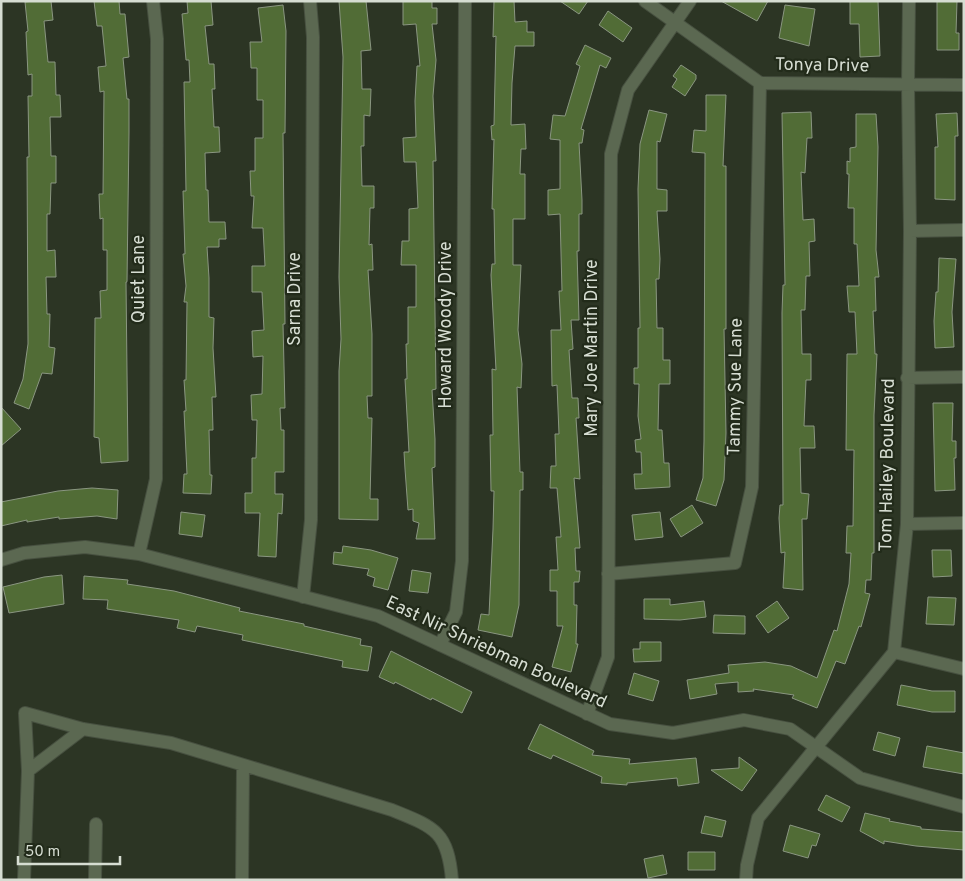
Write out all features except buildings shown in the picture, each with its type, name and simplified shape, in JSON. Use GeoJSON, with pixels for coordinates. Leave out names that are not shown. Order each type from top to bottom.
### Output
{"type":"FeatureCollection","features":[{"type":"Feature","properties":{"kind":"street","name":"Quiet Lane"},"geometry":{"type":"LineString","coordinates":[[139,554],[156,479],[157,39],[153,1]]}},
{"type":"Feature","properties":{"kind":"street","name":"Sarna Drive"},"geometry":{"type":"LineString","coordinates":[[303,597],[311,520],[314,37],[310,1]]}},
{"type":"Feature","properties":{"kind":"street","name":"Howard Woody Drive"},"geometry":{"type":"LineString","coordinates":[[440,645],[456,612],[462,561],[465,1]]}},
{"type":"Feature","properties":{"kind":"street","name":"Tonya Drive"},"geometry":{"type":"LineString","coordinates":[[645,1],[760,83],[964,84]]}},
{"type":"Feature","properties":{"kind":"street","name":"Mary Joe Martin Drive"},"geometry":{"type":"LineString","coordinates":[[587,714],[608,657],[611,154],[628,90],[690,1]]}},
{"type":"Feature","properties":{"kind":"street","name":"Tom Hailey Boulevard"},"geometry":{"type":"LineString","coordinates":[[894,652],[907,524],[910,231],[909,1]]}},
{"type":"Feature","properties":{"kind":"street","name":"Tammy Sue Lane"},"geometry":{"type":"LineString","coordinates":[[608,574],[735,562],[752,487],[760,83]]}},
{"type":"Feature","properties":{"kind":"street"},"geometry":{"type":"LineString","coordinates":[[910,231],[964,230]]}},
{"type":"Feature","properties":{"kind":"street"},"geometry":{"type":"LineString","coordinates":[[907,378],[964,377]]}},
{"type":"Feature","properties":{"kind":"street"},"geometry":{"type":"LineString","coordinates":[[907,524],[964,522]]}},
{"type":"Feature","properties":{"kind":"street","name":"East Nir Shriebman Boulevard"},"geometry":{"type":"LineString","coordinates":[[1,560],[24,553],[85,547],[139,554],[378,616],[610,724],[673,733],[744,720],[790,729],[860,778],[964,807]]}},
{"type":"Feature","properties":{"kind":"street"},"geometry":{"type":"LineString","coordinates":[[746,880],[746,865],[758,818],[894,652],[964,669]]}},
{"type":"Feature","properties":{"kind":"street"},"geometry":{"type":"LineString","coordinates":[[24,880],[28,771],[25,713],[83,729],[170,743],[392,810],[425,823],[441,837],[450,856],[452,880]]}},
{"type":"Feature","properties":{"kind":"street"},"geometry":{"type":"LineString","coordinates":[[28,771],[83,729]]}},
{"type":"Feature","properties":{"kind":"street"},"geometry":{"type":"LineString","coordinates":[[242,880],[243,766]]}},
{"type":"Feature","properties":{"kind":"street"},"geometry":{"type":"LineString","coordinates":[[95,880],[96,824]]}}]}
